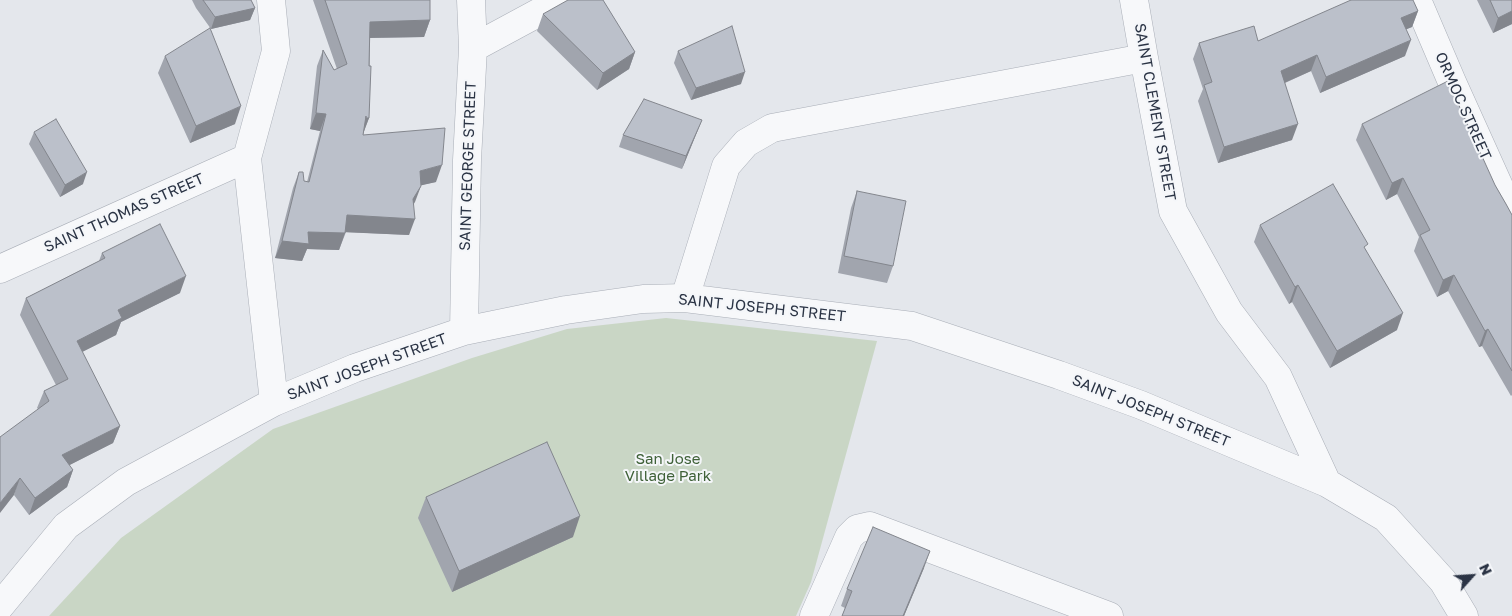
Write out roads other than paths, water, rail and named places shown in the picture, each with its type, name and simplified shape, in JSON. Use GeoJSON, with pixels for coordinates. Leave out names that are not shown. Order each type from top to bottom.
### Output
{"type":"FeatureCollection","features":[{"type":"Feature","properties":{"kind":"street"},"geometry":{"type":"LineString","coordinates":[[271,0],[276,51],[247,158],[274,402]]}},
{"type":"Feature","properties":{"kind":"street","name":"SAINT GEORGE STREET"},"geometry":{"type":"LineString","coordinates":[[464,331],[467,160],[473,48],[471,0]]}},
{"type":"Feature","properties":{"kind":"street"},"geometry":{"type":"LineString","coordinates":[[473,48],[562,0]]}},
{"type":"Feature","properties":{"kind":"street","name":"SAINT CLEMENT STREET"},"geometry":{"type":"LineString","coordinates":[[1134,0],[1173,211],[1229,312],[1278,377],[1327,483]]}},
{"type":"Feature","properties":{"kind":"street","name":"ORMOC STREET"},"geometry":{"type":"LineString","coordinates":[[1417,0],[1503,195],[1512,210]]}},
{"type":"Feature","properties":{"kind":"street"},"geometry":{"type":"LineString","coordinates":[[685,298],[726,166],[746,142],[772,128],[1144,58]]}},
{"type":"Feature","properties":{"kind":"street","name":"SAINT THOMAS STREET"},"geometry":{"type":"LineString","coordinates":[[0,269],[247,158]]}},
{"type":"Feature","properties":{"kind":"street","name":"SAINT JOSEPH STREET"},"geometry":{"type":"LineString","coordinates":[[0,606],[66,526],[74,520],[126,482],[274,402],[355,368],[464,331],[566,310],[643,299],[685,298],[912,326],[1059,375],[1141,405],[1327,483],[1386,518],[1443,581],[1464,616]]}},
{"type":"Feature","properties":{"kind":"street"},"geometry":{"type":"LineString","coordinates":[[814,616],[849,537],[857,529],[870,526],[1109,616]]}},
{"type":"Feature","properties":{"kind":"park label","name":"San Jose Village Park"},"geometry":{"type":"Point","coordinates":[668,468]}}]}
